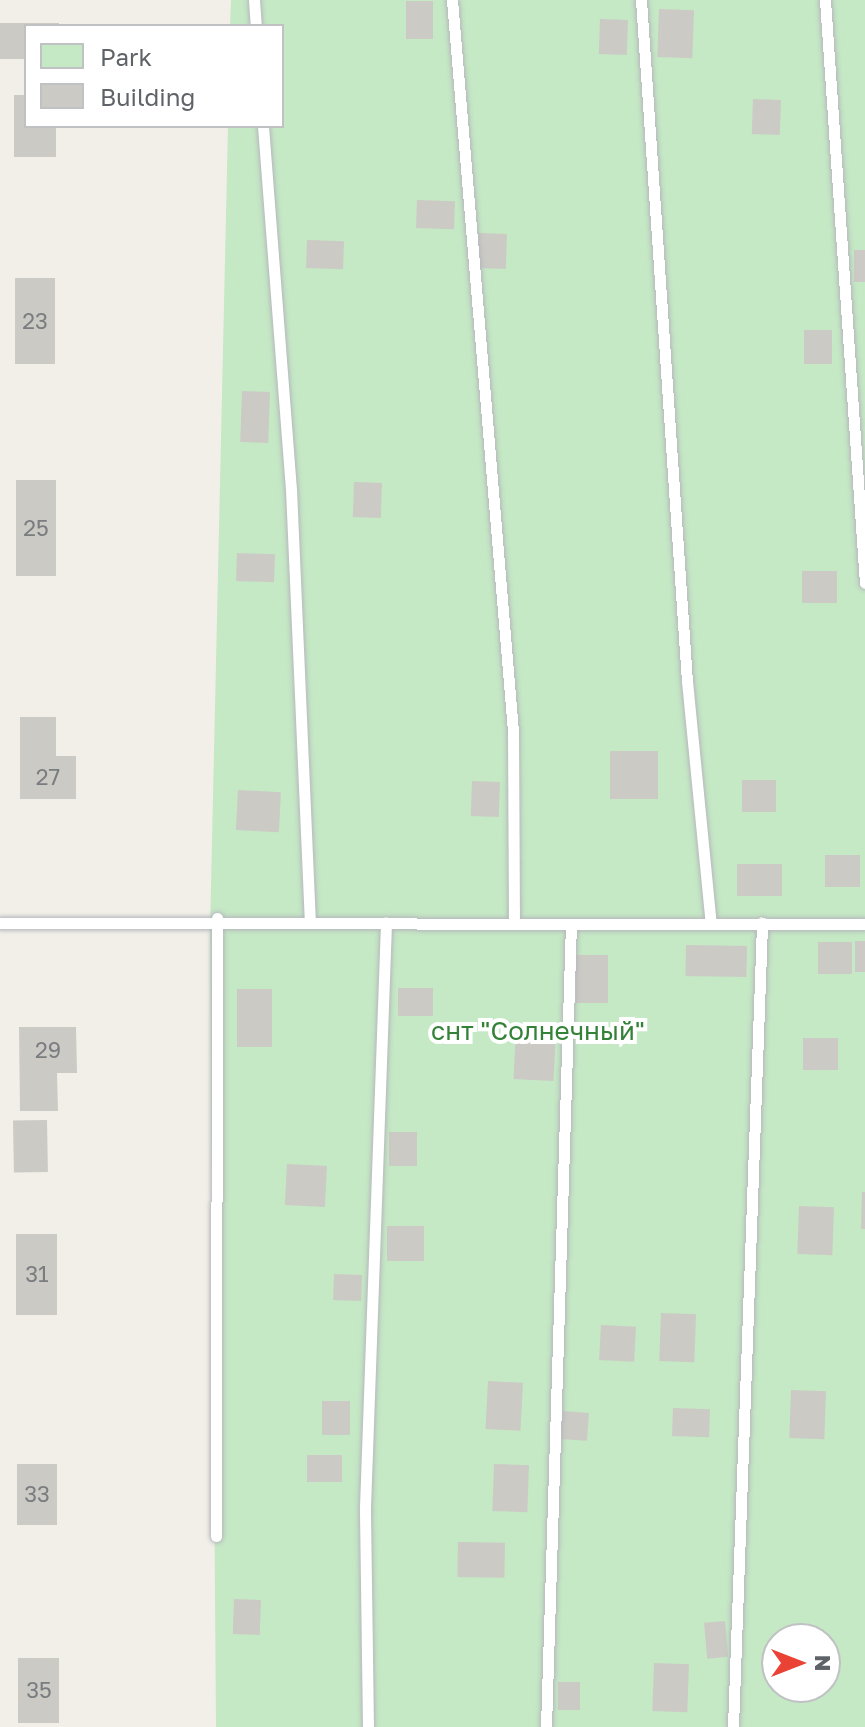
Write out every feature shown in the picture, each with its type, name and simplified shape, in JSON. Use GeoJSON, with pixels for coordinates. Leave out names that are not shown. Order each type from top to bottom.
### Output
{"type":"FeatureCollection","features":[{"type":"Feature","properties":{"kind":"lane"},"geometry":{"type":"LineString","coordinates":[[254,0],[256,24]]}},
{"type":"Feature","properties":{"kind":"lane"},"geometry":{"type":"LineString","coordinates":[[452,0],[513,731],[514,922]]}},
{"type":"Feature","properties":{"kind":"lane"},"geometry":{"type":"LineString","coordinates":[[641,0],[687,681],[711,924]]}},
{"type":"Feature","properties":{"kind":"lane"},"geometry":{"type":"LineString","coordinates":[[825,0],[865,583]]}},
{"type":"Feature","properties":{"kind":"lane"},"geometry":{"type":"LineString","coordinates":[[263,128],[291,489],[310,921]]}},
{"type":"Feature","properties":{"kind":"lane"},"geometry":{"type":"LineString","coordinates":[[216,1536],[217,918]]}},
{"type":"Feature","properties":{"kind":"lane"},"geometry":{"type":"LineString","coordinates":[[0,923],[217,918],[571,924],[865,924]]}},
{"type":"Feature","properties":{"kind":"lane"},"geometry":{"type":"LineString","coordinates":[[368,1727],[365,1507],[386,922]]}},
{"type":"Feature","properties":{"kind":"lane"},"geometry":{"type":"LineString","coordinates":[[733,1727],[762,923]]}},
{"type":"Feature","properties":{"kind":"lane"},"geometry":{"type":"LineString","coordinates":[[546,1727],[571,924]]}},
{"type":"Feature","properties":{"kind":"green space","name":"снт \"Солнечный\""},"geometry":{"type":"Polygon","coordinates":[[[231,0],[865,0],[865,1727],[216,1727],[210,931],[228,128],[284,128],[284,24],[230,24],[231,0]]]}},
{"type":"Feature","properties":{"kind":"building"},"geometry":{"type":"Polygon","coordinates":[[[406,1],[433,1],[433,39],[406,39],[406,1]]]}},
{"type":"Feature","properties":{"kind":"building"},"geometry":{"type":"Polygon","coordinates":[[[659,9],[694,10],[692,58],[657,57],[659,9]]]}},
{"type":"Feature","properties":{"kind":"building"},"geometry":{"type":"Polygon","coordinates":[[[600,19],[628,20],[627,55],[599,54],[600,19]]]}},
{"type":"Feature","properties":{"kind":"building"},"geometry":{"type":"Polygon","coordinates":[[[0,23],[59,23],[24,24],[24,59],[0,59],[0,23]]]}},
{"type":"Feature","properties":{"kind":"building"},"geometry":{"type":"Polygon","coordinates":[[[14,95],[24,95],[24,128],[56,128],[56,157],[14,157],[14,95]]]}},
{"type":"Feature","properties":{"kind":"building"},"geometry":{"type":"Polygon","coordinates":[[[753,99],[781,100],[780,135],[752,134],[753,99]]]}},
{"type":"Feature","properties":{"kind":"building"},"geometry":{"type":"Polygon","coordinates":[[[417,200],[455,201],[454,229],[416,228],[417,200]]]}},
{"type":"Feature","properties":{"kind":"building"},"geometry":{"type":"Polygon","coordinates":[[[479,233],[507,234],[506,269],[478,268],[479,233]]]}},
{"type":"Feature","properties":{"kind":"building"},"geometry":{"type":"Polygon","coordinates":[[[307,240],[344,241],[343,269],[306,268],[307,240]]]}},
{"type":"Feature","properties":{"kind":"building"},"geometry":{"type":"Polygon","coordinates":[[[854,250],[865,250],[865,282],[854,282],[854,250]]]}},
{"type":"Feature","properties":{"kind":"building"},"geometry":{"type":"Polygon","coordinates":[[[15,278],[55,278],[55,364],[15,364],[15,278]]]}},
{"type":"Feature","properties":{"kind":"building"},"geometry":{"type":"Polygon","coordinates":[[[804,330],[832,330],[832,364],[804,364],[804,330]]]}},
{"type":"Feature","properties":{"kind":"building"},"geometry":{"type":"Polygon","coordinates":[[[242,391],[270,392],[268,443],[240,442],[242,391]]]}},
{"type":"Feature","properties":{"kind":"building"},"geometry":{"type":"Polygon","coordinates":[[[16,480],[56,480],[56,576],[16,576],[16,480]]]}},
{"type":"Feature","properties":{"kind":"building"},"geometry":{"type":"Polygon","coordinates":[[[354,482],[382,483],[381,518],[353,517],[354,482]]]}},
{"type":"Feature","properties":{"kind":"building"},"geometry":{"type":"Polygon","coordinates":[[[237,553],[275,554],[274,582],[236,581],[237,553]]]}},
{"type":"Feature","properties":{"kind":"building"},"geometry":{"type":"Polygon","coordinates":[[[802,571],[837,571],[837,603],[802,603],[802,571]]]}},
{"type":"Feature","properties":{"kind":"building"},"geometry":{"type":"Polygon","coordinates":[[[20,717],[56,717],[56,756],[76,756],[76,799],[20,799],[20,717]]]}},
{"type":"Feature","properties":{"kind":"building"},"geometry":{"type":"Polygon","coordinates":[[[610,751],[658,751],[658,799],[610,799],[610,751]]]}},
{"type":"Feature","properties":{"kind":"building"},"geometry":{"type":"Polygon","coordinates":[[[742,780],[776,780],[776,812],[742,812],[742,780]]]}},
{"type":"Feature","properties":{"kind":"building"},"geometry":{"type":"Polygon","coordinates":[[[472,781],[500,782],[499,817],[471,816],[472,781]]]}},
{"type":"Feature","properties":{"kind":"building"},"geometry":{"type":"Polygon","coordinates":[[[238,790],[281,792],[279,832],[236,830],[238,790]]]}},
{"type":"Feature","properties":{"kind":"building"},"geometry":{"type":"Polygon","coordinates":[[[825,855],[860,855],[860,887],[825,887],[825,855]]]}},
{"type":"Feature","properties":{"kind":"building"},"geometry":{"type":"Polygon","coordinates":[[[737,864],[782,864],[782,896],[737,896],[737,864]]]}},
{"type":"Feature","properties":{"kind":"building"},"geometry":{"type":"Polygon","coordinates":[[[855,941],[865,941],[865,972],[855,972],[855,941]]]}},
{"type":"Feature","properties":{"kind":"building"},"geometry":{"type":"Polygon","coordinates":[[[818,942],[852,942],[852,974],[818,974],[818,942]]]}},
{"type":"Feature","properties":{"kind":"building"},"geometry":{"type":"Polygon","coordinates":[[[686,945],[747,946],[746,977],[685,976],[686,945]]]}},
{"type":"Feature","properties":{"kind":"building"},"geometry":{"type":"Polygon","coordinates":[[[576,955],[608,955],[608,1003],[576,1003],[576,955]]]}},
{"type":"Feature","properties":{"kind":"building"},"geometry":{"type":"Polygon","coordinates":[[[398,988],[433,988],[433,1016],[398,1016],[398,988]]]}},
{"type":"Feature","properties":{"kind":"building"},"geometry":{"type":"Polygon","coordinates":[[[237,989],[272,989],[272,1047],[237,1047],[237,989]]]}},
{"type":"Feature","properties":{"kind":"building"},"geometry":{"type":"Polygon","coordinates":[[[19,1027],[76,1027],[77,1073],[57,1073],[58,1111],[20,1111],[19,1027]]]}},
{"type":"Feature","properties":{"kind":"building"},"geometry":{"type":"Polygon","coordinates":[[[516,1031],[556,1033],[553,1081],[513,1079],[516,1031]]]}},
{"type":"Feature","properties":{"kind":"building"},"geometry":{"type":"Polygon","coordinates":[[[803,1038],[838,1038],[838,1070],[803,1070],[803,1038]]]}},
{"type":"Feature","properties":{"kind":"building"},"geometry":{"type":"Polygon","coordinates":[[[47,1120],[48,1172],[14,1173],[13,1121],[47,1120]]]}},
{"type":"Feature","properties":{"kind":"building"},"geometry":{"type":"Polygon","coordinates":[[[389,1132],[417,1132],[417,1166],[389,1166],[389,1132]]]}},
{"type":"Feature","properties":{"kind":"building"},"geometry":{"type":"Polygon","coordinates":[[[287,1164],[327,1166],[325,1207],[285,1205],[287,1164]]]}},
{"type":"Feature","properties":{"kind":"building"},"geometry":{"type":"Polygon","coordinates":[[[862,1192],[865,1192],[865,1229],[861,1229],[862,1192]]]}},
{"type":"Feature","properties":{"kind":"building"},"geometry":{"type":"Polygon","coordinates":[[[799,1206],[834,1207],[832,1255],[797,1254],[799,1206]]]}},
{"type":"Feature","properties":{"kind":"building"},"geometry":{"type":"Polygon","coordinates":[[[387,1226],[424,1226],[424,1261],[387,1261],[387,1226]]]}},
{"type":"Feature","properties":{"kind":"building"},"geometry":{"type":"Polygon","coordinates":[[[16,1234],[57,1234],[57,1315],[16,1315],[16,1234]]]}},
{"type":"Feature","properties":{"kind":"building"},"geometry":{"type":"Polygon","coordinates":[[[334,1274],[362,1275],[361,1301],[333,1300],[334,1274]]]}},
{"type":"Feature","properties":{"kind":"building"},"geometry":{"type":"Polygon","coordinates":[[[661,1313],[696,1314],[694,1362],[659,1361],[661,1313]]]}},
{"type":"Feature","properties":{"kind":"building"},"geometry":{"type":"Polygon","coordinates":[[[601,1325],[636,1327],[634,1362],[599,1360],[601,1325]]]}},
{"type":"Feature","properties":{"kind":"building"},"geometry":{"type":"Polygon","coordinates":[[[488,1381],[523,1383],[520,1431],[485,1429],[488,1381]]]}},
{"type":"Feature","properties":{"kind":"building"},"geometry":{"type":"Polygon","coordinates":[[[791,1390],[826,1391],[824,1439],[789,1438],[791,1390]]]}},
{"type":"Feature","properties":{"kind":"building"},"geometry":{"type":"Polygon","coordinates":[[[322,1401],[350,1401],[350,1435],[322,1435],[322,1401]]]}},
{"type":"Feature","properties":{"kind":"building"},"geometry":{"type":"Polygon","coordinates":[[[673,1408],[710,1409],[709,1437],[672,1436],[673,1408]]]}},
{"type":"Feature","properties":{"kind":"building"},"geometry":{"type":"Polygon","coordinates":[[[562,1411],[589,1413],[587,1441],[560,1439],[562,1411]]]}},
{"type":"Feature","properties":{"kind":"building"},"geometry":{"type":"Polygon","coordinates":[[[307,1455],[342,1455],[342,1482],[307,1482],[307,1455]]]}},
{"type":"Feature","properties":{"kind":"building"},"geometry":{"type":"Polygon","coordinates":[[[17,1464],[57,1464],[57,1525],[17,1525],[17,1464]]]}},
{"type":"Feature","properties":{"kind":"building"},"geometry":{"type":"Polygon","coordinates":[[[494,1464],[529,1465],[527,1512],[492,1511],[494,1464]]]}},
{"type":"Feature","properties":{"kind":"building"},"geometry":{"type":"Polygon","coordinates":[[[458,1542],[505,1543],[504,1578],[457,1577],[458,1542]]]}},
{"type":"Feature","properties":{"kind":"building"},"geometry":{"type":"Polygon","coordinates":[[[234,1599],[261,1600],[260,1635],[233,1634],[234,1599]]]}},
{"type":"Feature","properties":{"kind":"building"},"geometry":{"type":"Polygon","coordinates":[[[725,1621],[728,1657],[707,1659],[704,1623],[725,1621]]]}},
{"type":"Feature","properties":{"kind":"building"},"geometry":{"type":"Polygon","coordinates":[[[18,1658],[59,1658],[59,1723],[18,1723],[18,1658]]]}},
{"type":"Feature","properties":{"kind":"building"},"geometry":{"type":"Polygon","coordinates":[[[654,1663],[689,1664],[687,1712],[652,1711],[654,1663]]]}},
{"type":"Feature","properties":{"kind":"building"},"geometry":{"type":"Polygon","coordinates":[[[558,1682],[580,1682],[580,1710],[558,1710],[558,1682]]]}}]}
